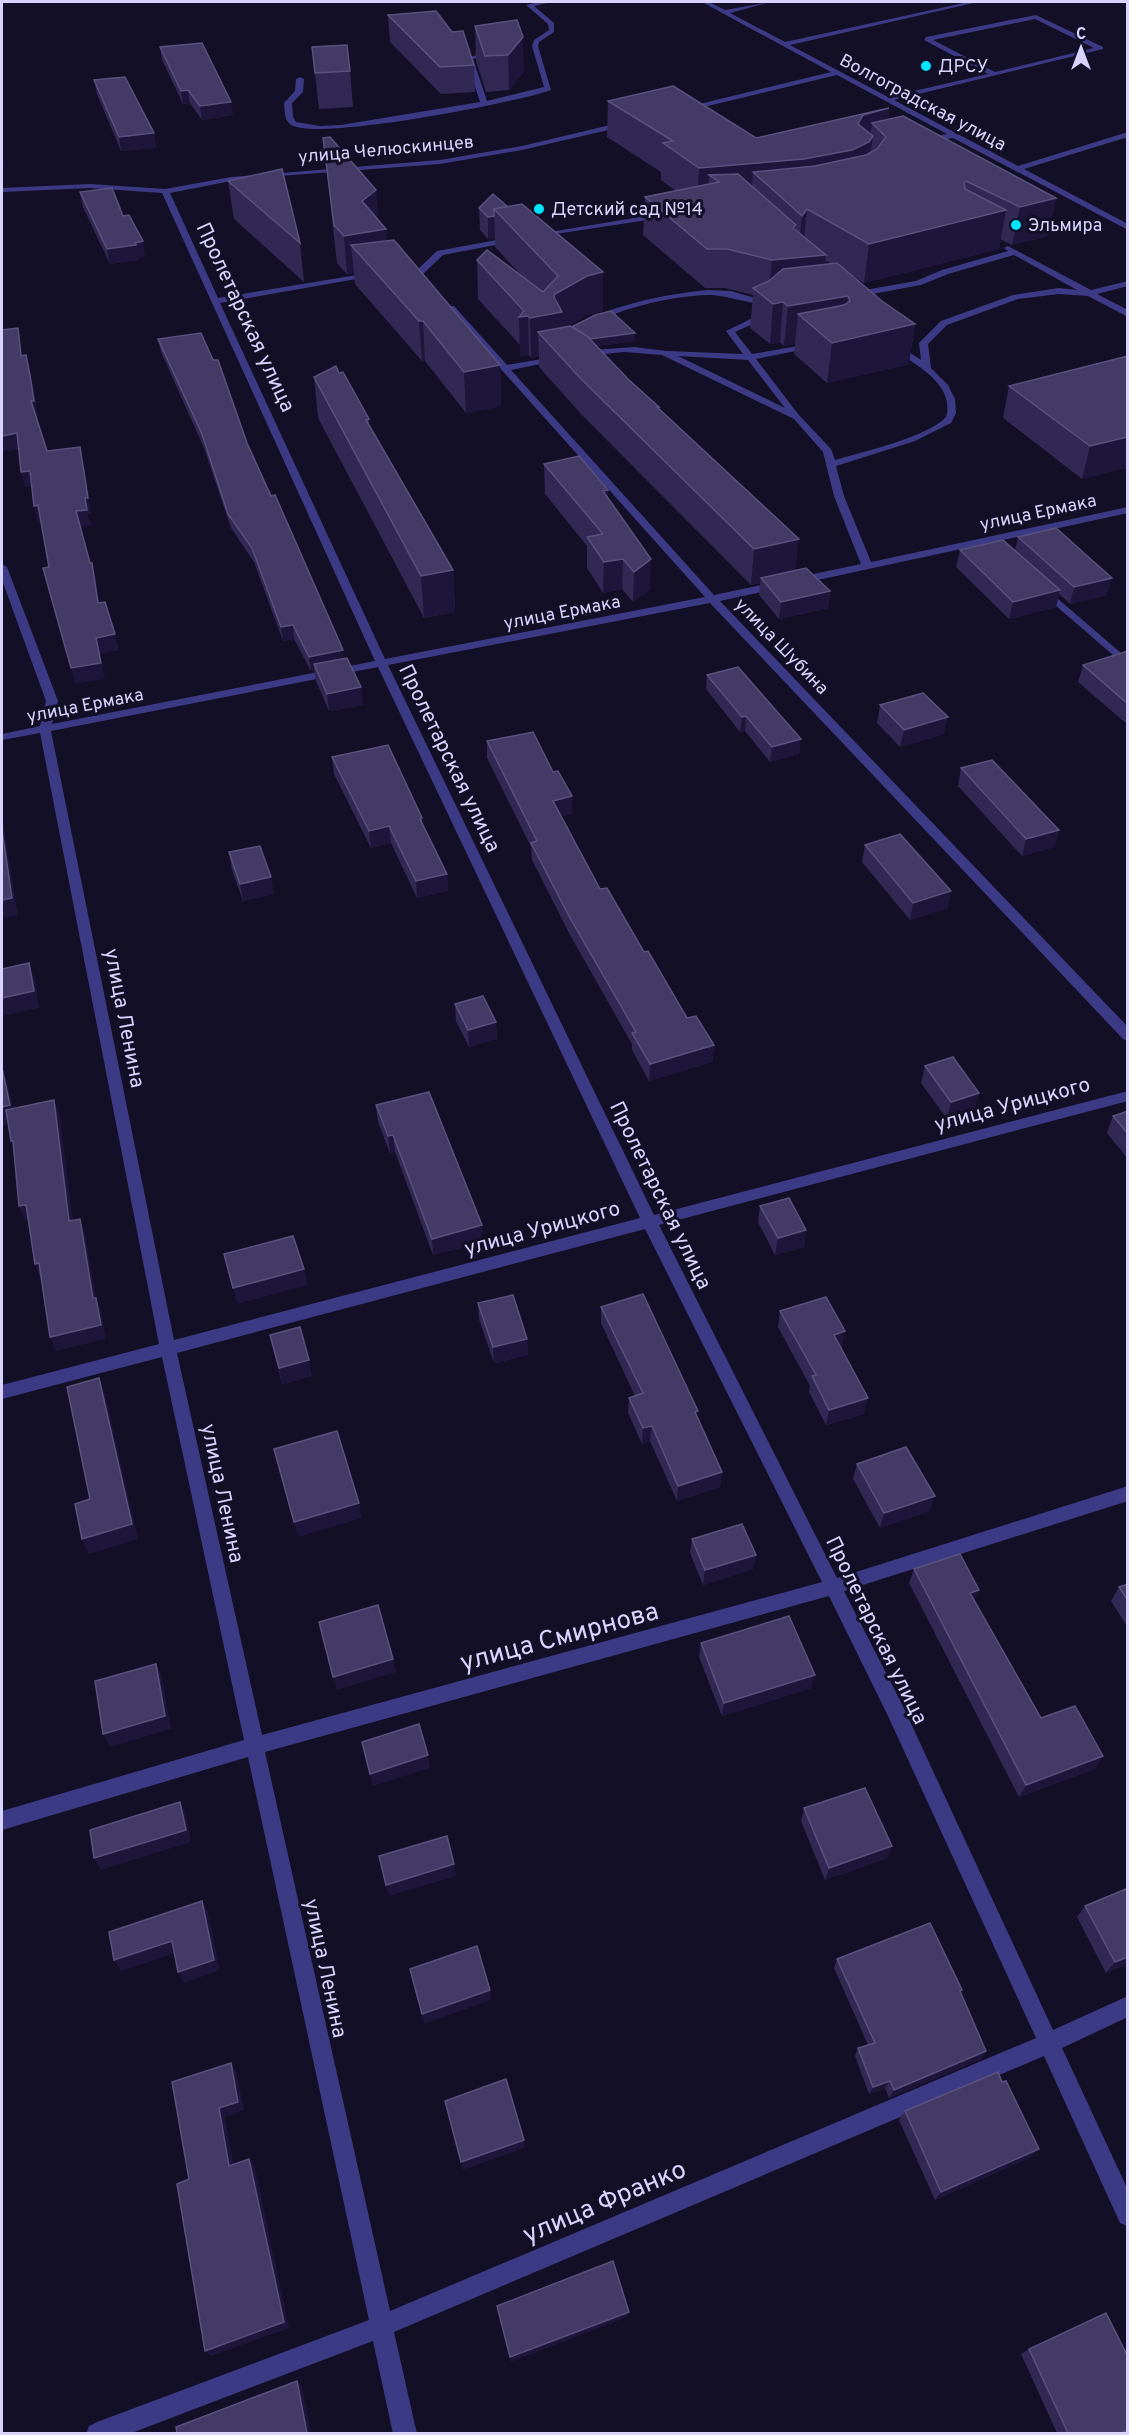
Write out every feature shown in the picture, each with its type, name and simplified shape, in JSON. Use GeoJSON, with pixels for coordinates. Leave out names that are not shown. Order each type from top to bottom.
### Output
{"type":"FeatureCollection","features":[{"type":"Feature","properties":{"kind":"street"},"geometry":{"type":"LineString","coordinates":[[300,78],[299,92],[288,103],[289,117],[294,124],[304,127],[320,128],[372,123],[527,96],[548,88],[532,43],[552,31],[551,23],[529,5],[549,2]]}},
{"type":"Feature","properties":{"kind":"street","name":"Волгоградская улица"},"geometry":{"type":"LineString","coordinates":[[705,2],[1128,228]]}},
{"type":"Feature","properties":{"kind":"street"},"geometry":{"type":"LineString","coordinates":[[724,12],[767,2]]}},
{"type":"Feature","properties":{"kind":"street"},"geometry":{"type":"LineString","coordinates":[[784,44],[975,2]]}},
{"type":"Feature","properties":{"kind":"street"},"geometry":{"type":"LineString","coordinates":[[889,99],[994,74],[1090,50],[1101,48],[1036,17],[926,39],[994,74]]}},
{"type":"Feature","properties":{"kind":"street"},"geometry":{"type":"LineString","coordinates":[[484,103],[469,58],[474,55],[501,51]]}},
{"type":"Feature","properties":{"kind":"street"},"geometry":{"type":"LineString","coordinates":[[680,111],[837,73]]}},
{"type":"Feature","properties":{"kind":"street","name":"улица Челюскинцев"},"geometry":{"type":"LineString","coordinates":[[2,190],[90,186],[165,190],[270,175],[440,162],[522,148],[634,122]]}},
{"type":"Feature","properties":{"kind":"street"},"geometry":{"type":"LineString","coordinates":[[1017,169],[1090,148],[1128,134]]}},
{"type":"Feature","properties":{"kind":"street"},"geometry":{"type":"LineString","coordinates":[[912,144],[955,135]]}},
{"type":"Feature","properties":{"kind":"street","name":"Пролетарская улица"},"geometry":{"type":"LineString","coordinates":[[165,190],[382,665],[649,1221],[895,1710],[1047,2044],[1128,2215]]}},
{"type":"Feature","properties":{"kind":"street"},"geometry":{"type":"LineString","coordinates":[[531,236],[677,213]]}},
{"type":"Feature","properties":{"kind":"street"},"geometry":{"type":"LineString","coordinates":[[215,301],[391,273],[423,277],[440,253],[520,238]]}},
{"type":"Feature","properties":{"kind":"street"},"geometry":{"type":"LineString","coordinates":[[994,240],[1128,314]]}},
{"type":"Feature","properties":{"kind":"street"},"geometry":{"type":"LineString","coordinates":[[838,297],[918,283],[945,272],[1015,252]]}},
{"type":"Feature","properties":{"kind":"street"},"geometry":{"type":"LineString","coordinates":[[927,369],[922,343],[944,323],[1016,297],[1059,291],[1089,293],[1128,283]]}},
{"type":"Feature","properties":{"kind":"street"},"geometry":{"type":"LineString","coordinates":[[582,362],[569,352],[560,336],[572,327],[591,319],[688,294],[724,293],[758,302],[786,304]]}},
{"type":"Feature","properties":{"kind":"street","name":"улица Шубина"},"geometry":{"type":"LineString","coordinates":[[443,299],[712,599],[1128,1036]]}},
{"type":"Feature","properties":{"kind":"street"},"geometry":{"type":"LineString","coordinates":[[775,304],[770,313],[730,330],[797,417],[828,452],[839,496],[867,566]]}},
{"type":"Feature","properties":{"kind":"street"},"geometry":{"type":"LineString","coordinates":[[831,464],[912,439],[947,423],[952,415],[950,395],[940,381],[889,342]]}},
{"type":"Feature","properties":{"kind":"street"},"geometry":{"type":"LineString","coordinates":[[505,368],[569,352],[645,349],[664,353],[750,357],[819,344]]}},
{"type":"Feature","properties":{"kind":"street"},"geometry":{"type":"LineString","coordinates":[[664,353],[797,417]]}},
{"type":"Feature","properties":{"kind":"street","name":"улица Ермака"},"geometry":{"type":"LineString","coordinates":[[2,737],[382,665],[867,566],[992,543],[1128,510]]}},
{"type":"Feature","properties":{"kind":"street","name":"улица Ленина"},"geometry":{"type":"LineString","coordinates":[[2,567],[52,701],[45,729],[168,1348],[405,2433]]}},
{"type":"Feature","properties":{"kind":"street"},"geometry":{"type":"LineString","coordinates":[[1032,579],[1128,665]]}},
{"type":"Feature","properties":{"kind":"street","name":"улица Урицкого"},"geometry":{"type":"LineString","coordinates":[[2,1392],[1128,1096]]}},
{"type":"Feature","properties":{"kind":"street","name":"улица Смирнова"},"geometry":{"type":"LineString","coordinates":[[2,1821],[254,1746],[833,1587],[1128,1493]]}},
{"type":"Feature","properties":{"kind":"street","name":"улица Франко"},"geometry":{"type":"LineString","coordinates":[[97,2433],[382,2326],[1047,2044],[1128,2006]]}},
{"type":"Feature","properties":{"kind":"building"},"geometry":{"type":"Polygon","coordinates":[[[436,11],[452,32],[463,31],[474,65],[440,67],[388,15],[436,11]]]}},
{"type":"Feature","properties":{"kind":"building"},"geometry":{"type":"Polygon","coordinates":[[[517,20],[523,37],[508,55],[485,56],[475,26],[517,20]]]}},
{"type":"Feature","properties":{"kind":"building"},"geometry":{"type":"Polygon","coordinates":[[[202,43],[231,102],[200,106],[188,90],[181,91],[160,47],[202,43]]]}},
{"type":"Feature","properties":{"kind":"building"},"geometry":{"type":"Polygon","coordinates":[[[347,45],[350,71],[315,73],[312,47],[347,45]]]}},
{"type":"Feature","properties":{"kind":"building"},"geometry":{"type":"Polygon","coordinates":[[[125,77],[154,133],[119,137],[94,80],[125,77]]]}},
{"type":"Feature","properties":{"kind":"building"},"geometry":{"type":"Polygon","coordinates":[[[673,86],[756,138],[889,108],[863,115],[858,124],[873,136],[869,142],[852,150],[804,159],[699,168],[663,143],[673,141],[608,101],[673,86]]]}},
{"type":"Feature","properties":{"kind":"building"},"geometry":{"type":"Polygon","coordinates":[[[903,116],[1056,198],[1020,207],[966,181],[965,189],[1006,210],[869,244],[807,209],[802,216],[753,172],[815,166],[866,155],[877,149],[886,137],[872,123],[903,116]]]}},
{"type":"Feature","properties":{"kind":"building"},"geometry":{"type":"Polygon","coordinates":[[[330,137],[376,190],[362,201],[386,229],[344,236],[334,225],[323,138],[330,137]]]}},
{"type":"Feature","properties":{"kind":"building"},"geometry":{"type":"Polygon","coordinates":[[[282,169],[300,243],[228,181],[282,169]]]}},
{"type":"Feature","properties":{"kind":"building"},"geometry":{"type":"Polygon","coordinates":[[[738,174],[796,225],[793,228],[826,255],[772,260],[727,249],[707,249],[645,197],[719,182],[709,175],[738,174]]]}},
{"type":"Feature","properties":{"kind":"building"},"geometry":{"type":"Polygon","coordinates":[[[112,188],[123,216],[129,215],[143,241],[135,243],[136,245],[107,249],[80,192],[112,188]]]}},
{"type":"Feature","properties":{"kind":"building"},"geometry":{"type":"Polygon","coordinates":[[[493,194],[507,206],[494,209],[494,216],[488,217],[479,208],[493,194]]]}},
{"type":"Feature","properties":{"kind":"building"},"geometry":{"type":"Polygon","coordinates":[[[522,204],[603,272],[587,276],[555,294],[554,297],[562,312],[530,318],[528,316],[519,317],[524,311],[477,260],[487,250],[543,292],[558,276],[494,209],[522,204]]]}},
{"type":"Feature","properties":{"kind":"building"},"geometry":{"type":"Polygon","coordinates":[[[394,240],[500,365],[464,372],[423,321],[419,321],[351,245],[394,240]]]}},
{"type":"Feature","properties":{"kind":"building"},"geometry":{"type":"Polygon","coordinates":[[[837,263],[882,301],[915,324],[832,343],[798,314],[844,305],[850,301],[848,296],[788,306],[783,302],[773,304],[753,288],[769,281],[783,269],[837,263]]]}},
{"type":"Feature","properties":{"kind":"building"},"geometry":{"type":"Polygon","coordinates":[[[611,311],[635,333],[590,339],[572,327],[595,315],[611,311]]]}},
{"type":"Feature","properties":{"kind":"building"},"geometry":{"type":"Polygon","coordinates":[[[570,326],[587,336],[629,380],[659,407],[657,407],[799,539],[754,549],[581,379],[538,332],[570,326]]]}},
{"type":"Feature","properties":{"kind":"building"},"geometry":{"type":"Polygon","coordinates":[[[18,328],[21,356],[26,355],[30,375],[34,401],[31,401],[47,451],[80,447],[88,498],[85,498],[87,510],[76,511],[90,563],[92,563],[98,603],[105,602],[115,634],[96,638],[101,663],[71,668],[43,568],[49,567],[38,505],[34,506],[30,471],[21,472],[17,433],[2,436],[2,330],[18,328]]]}},
{"type":"Feature","properties":{"kind":"building"},"geometry":{"type":"Polygon","coordinates":[[[201,333],[213,360],[218,360],[247,443],[271,496],[275,495],[343,650],[309,657],[293,625],[281,627],[252,548],[228,514],[202,434],[158,339],[201,333]]]}},
{"type":"Feature","properties":{"kind":"building"},"geometry":{"type":"Polygon","coordinates":[[[1128,356],[1128,437],[1090,446],[1009,386],[1128,356]]]}},
{"type":"Feature","properties":{"kind":"building"},"geometry":{"type":"Polygon","coordinates":[[[336,366],[339,373],[343,372],[369,419],[366,420],[453,570],[421,576],[314,377],[336,366]]]}},
{"type":"Feature","properties":{"kind":"building"},"geometry":{"type":"Polygon","coordinates":[[[579,456],[608,490],[603,491],[651,559],[634,572],[623,559],[604,562],[587,537],[603,534],[544,464],[579,456]]]}},
{"type":"Feature","properties":{"kind":"building"},"geometry":{"type":"Polygon","coordinates":[[[1056,528],[1112,578],[1074,587],[1018,537],[1056,528]]]}},
{"type":"Feature","properties":{"kind":"building"},"geometry":{"type":"Polygon","coordinates":[[[1003,540],[1060,590],[1013,602],[960,550],[1003,540]]]}},
{"type":"Feature","properties":{"kind":"building"},"geometry":{"type":"Polygon","coordinates":[[[806,568],[830,591],[781,602],[761,578],[806,568]]]}},
{"type":"Feature","properties":{"kind":"building"},"geometry":{"type":"Polygon","coordinates":[[[1128,651],[1128,704],[1083,665],[1128,651]]]}},
{"type":"Feature","properties":{"kind":"building"},"geometry":{"type":"Polygon","coordinates":[[[347,658],[361,687],[327,694],[314,664],[347,658]]]}},
{"type":"Feature","properties":{"kind":"building"},"geometry":{"type":"Polygon","coordinates":[[[738,667],[801,739],[772,747],[746,716],[742,717],[707,675],[738,667]]]}},
{"type":"Feature","properties":{"kind":"building"},"geometry":{"type":"Polygon","coordinates":[[[923,693],[948,717],[904,730],[880,705],[923,693]]]}},
{"type":"Feature","properties":{"kind":"building"},"geometry":{"type":"Polygon","coordinates":[[[533,732],[553,772],[558,771],[572,796],[553,801],[600,889],[607,888],[644,952],[648,951],[687,1018],[696,1016],[714,1045],[650,1064],[632,1033],[636,1032],[570,918],[531,843],[537,841],[487,741],[533,732]]]}},
{"type":"Feature","properties":{"kind":"building"},"geometry":{"type":"Polygon","coordinates":[[[388,745],[447,874],[416,881],[389,826],[369,831],[332,757],[388,745]]]}},
{"type":"Feature","properties":{"kind":"building"},"geometry":{"type":"Polygon","coordinates":[[[992,760],[1059,830],[1026,839],[961,768],[992,760]]]}},
{"type":"Feature","properties":{"kind":"building"},"geometry":{"type":"Polygon","coordinates":[[[2,830],[12,898],[2,900],[2,830]]]}},
{"type":"Feature","properties":{"kind":"building"},"geometry":{"type":"Polygon","coordinates":[[[900,834],[951,891],[913,903],[865,845],[900,834]]]}},
{"type":"Feature","properties":{"kind":"building"},"geometry":{"type":"Polygon","coordinates":[[[260,846],[271,877],[240,884],[229,852],[260,846]]]}},
{"type":"Feature","properties":{"kind":"building"},"geometry":{"type":"Polygon","coordinates":[[[29,963],[34,991],[2,998],[2,969],[29,963]]]}},
{"type":"Feature","properties":{"kind":"building"},"geometry":{"type":"Polygon","coordinates":[[[483,996],[496,1022],[468,1030],[455,1004],[483,996]]]}},
{"type":"Feature","properties":{"kind":"building"},"geometry":{"type":"Polygon","coordinates":[[[953,1057],[979,1093],[951,1102],[925,1066],[953,1057]]]}},
{"type":"Feature","properties":{"kind":"building"},"geometry":{"type":"Polygon","coordinates":[[[2,1068],[10,1105],[2,1107],[2,1068]]]}},
{"type":"Feature","properties":{"kind":"building"},"geometry":{"type":"Polygon","coordinates":[[[429,1092],[482,1225],[432,1239],[393,1135],[388,1136],[376,1105],[429,1092]]]}},
{"type":"Feature","properties":{"kind":"building"},"geometry":{"type":"Polygon","coordinates":[[[54,1100],[69,1221],[80,1219],[93,1298],[96,1298],[101,1325],[50,1337],[39,1263],[35,1264],[26,1205],[19,1206],[13,1141],[11,1141],[6,1110],[54,1100]]]}},
{"type":"Feature","properties":{"kind":"building"},"geometry":{"type":"Polygon","coordinates":[[[1128,1111],[1128,1134],[1113,1116],[1128,1111]]]}},
{"type":"Feature","properties":{"kind":"building"},"geometry":{"type":"Polygon","coordinates":[[[789,1198],[806,1230],[778,1238],[760,1206],[789,1198]]]}},
{"type":"Feature","properties":{"kind":"building"},"geometry":{"type":"Polygon","coordinates":[[[293,1236],[304,1269],[233,1288],[224,1254],[293,1236]]]}},
{"type":"Feature","properties":{"kind":"building"},"geometry":{"type":"Polygon","coordinates":[[[643,1294],[698,1411],[695,1412],[722,1472],[678,1486],[652,1426],[643,1428],[629,1398],[643,1393],[601,1307],[643,1294]]]}},
{"type":"Feature","properties":{"kind":"building"},"geometry":{"type":"Polygon","coordinates":[[[513,1295],[527,1339],[493,1347],[478,1303],[513,1295]]]}},
{"type":"Feature","properties":{"kind":"building"},"geometry":{"type":"Polygon","coordinates":[[[826,1297],[845,1331],[834,1335],[868,1398],[829,1410],[812,1376],[816,1375],[780,1311],[826,1297]]]}},
{"type":"Feature","properties":{"kind":"building"},"geometry":{"type":"Polygon","coordinates":[[[300,1327],[309,1360],[279,1368],[270,1335],[300,1327]]]}},
{"type":"Feature","properties":{"kind":"building"},"geometry":{"type":"Polygon","coordinates":[[[99,1378],[132,1524],[82,1539],[75,1504],[90,1499],[67,1387],[99,1378]]]}},
{"type":"Feature","properties":{"kind":"building"},"geometry":{"type":"Polygon","coordinates":[[[337,1431],[359,1503],[294,1522],[274,1449],[337,1431]]]}},
{"type":"Feature","properties":{"kind":"building"},"geometry":{"type":"Polygon","coordinates":[[[906,1447],[935,1496],[884,1513],[857,1464],[906,1447]]]}},
{"type":"Feature","properties":{"kind":"building"},"geometry":{"type":"Polygon","coordinates":[[[742,1524],[756,1555],[705,1570],[692,1539],[742,1524]]]}},
{"type":"Feature","properties":{"kind":"building"},"geometry":{"type":"Polygon","coordinates":[[[960,1554],[979,1590],[970,1593],[1041,1718],[1075,1706],[1103,1756],[1026,1785],[914,1569],[960,1554]]]}},
{"type":"Feature","properties":{"kind":"building"},"geometry":{"type":"Polygon","coordinates":[[[1128,1584],[1128,1601],[1119,1587],[1128,1584]]]}},
{"type":"Feature","properties":{"kind":"building"},"geometry":{"type":"Polygon","coordinates":[[[378,1605],[393,1659],[333,1677],[319,1622],[378,1605]]]}},
{"type":"Feature","properties":{"kind":"building"},"geometry":{"type":"Polygon","coordinates":[[[789,1616],[815,1675],[724,1703],[701,1643],[789,1616]]]}},
{"type":"Feature","properties":{"kind":"building"},"geometry":{"type":"Polygon","coordinates":[[[156,1664],[165,1716],[103,1734],[95,1681],[156,1664]]]}},
{"type":"Feature","properties":{"kind":"building"},"geometry":{"type":"Polygon","coordinates":[[[419,1724],[428,1755],[370,1774],[362,1742],[419,1724]]]}},
{"type":"Feature","properties":{"kind":"building"},"geometry":{"type":"Polygon","coordinates":[[[865,1788],[892,1846],[829,1868],[804,1808],[865,1788]]]}},
{"type":"Feature","properties":{"kind":"building"},"geometry":{"type":"Polygon","coordinates":[[[180,1802],[186,1830],[94,1858],[90,1830],[180,1802]]]}},
{"type":"Feature","properties":{"kind":"building"},"geometry":{"type":"Polygon","coordinates":[[[447,1836],[454,1864],[386,1885],[379,1856],[447,1836]]]}},
{"type":"Feature","properties":{"kind":"building"},"geometry":{"type":"Polygon","coordinates":[[[1126,1889],[1128,1892],[1128,1957],[1115,1962],[1085,1906],[1126,1889]]]}},
{"type":"Feature","properties":{"kind":"building"},"geometry":{"type":"Polygon","coordinates":[[[202,1901],[214,1960],[178,1972],[172,1941],[114,1960],[109,1932],[202,1901]]]}},
{"type":"Feature","properties":{"kind":"building"},"geometry":{"type":"Polygon","coordinates":[[[930,1923],[962,1990],[960,1991],[986,2051],[894,2090],[890,2081],[873,2087],[858,2048],[875,2043],[837,1959],[930,1923]]]}},
{"type":"Feature","properties":{"kind":"building"},"geometry":{"type":"Polygon","coordinates":[[[477,1946],[490,1990],[422,2014],[410,1969],[477,1946]]]}},
{"type":"Feature","properties":{"kind":"building"},"geometry":{"type":"Polygon","coordinates":[[[231,2063],[238,2102],[219,2108],[229,2166],[249,2159],[284,2322],[205,2351],[177,2184],[189,2179],[172,2082],[231,2063]]]}},
{"type":"Feature","properties":{"kind":"building"},"geometry":{"type":"Polygon","coordinates":[[[998,2072],[1002,2082],[1006,2081],[1039,2149],[941,2192],[905,2111],[998,2072]]]}},
{"type":"Feature","properties":{"kind":"building"},"geometry":{"type":"Polygon","coordinates":[[[506,2079],[524,2140],[461,2162],[445,2101],[506,2079]]]}},
{"type":"Feature","properties":{"kind":"building"},"geometry":{"type":"Polygon","coordinates":[[[613,2261],[629,2312],[510,2357],[497,2306],[613,2261]]]}},
{"type":"Feature","properties":{"kind":"building"},"geometry":{"type":"Polygon","coordinates":[[[1106,2313],[1128,2357],[1128,2430],[1121,2433],[1068,2433],[1029,2349],[1106,2313]]]}},
{"type":"Feature","properties":{"kind":"building"},"geometry":{"type":"Polygon","coordinates":[[[297,2381],[307,2433],[177,2433],[176,2427],[297,2381]]]}},
{"type":"Feature","properties":{"kind":"place","name":"ДРСУ"},"geometry":{"type":"Point","coordinates":[926,66]}},
{"type":"Feature","properties":{"kind":"place","name":"Детский сад №14"},"geometry":{"type":"Point","coordinates":[539,209]}},
{"type":"Feature","properties":{"kind":"place","name":"Эльмира"},"geometry":{"type":"Point","coordinates":[1016,225]}}]}
